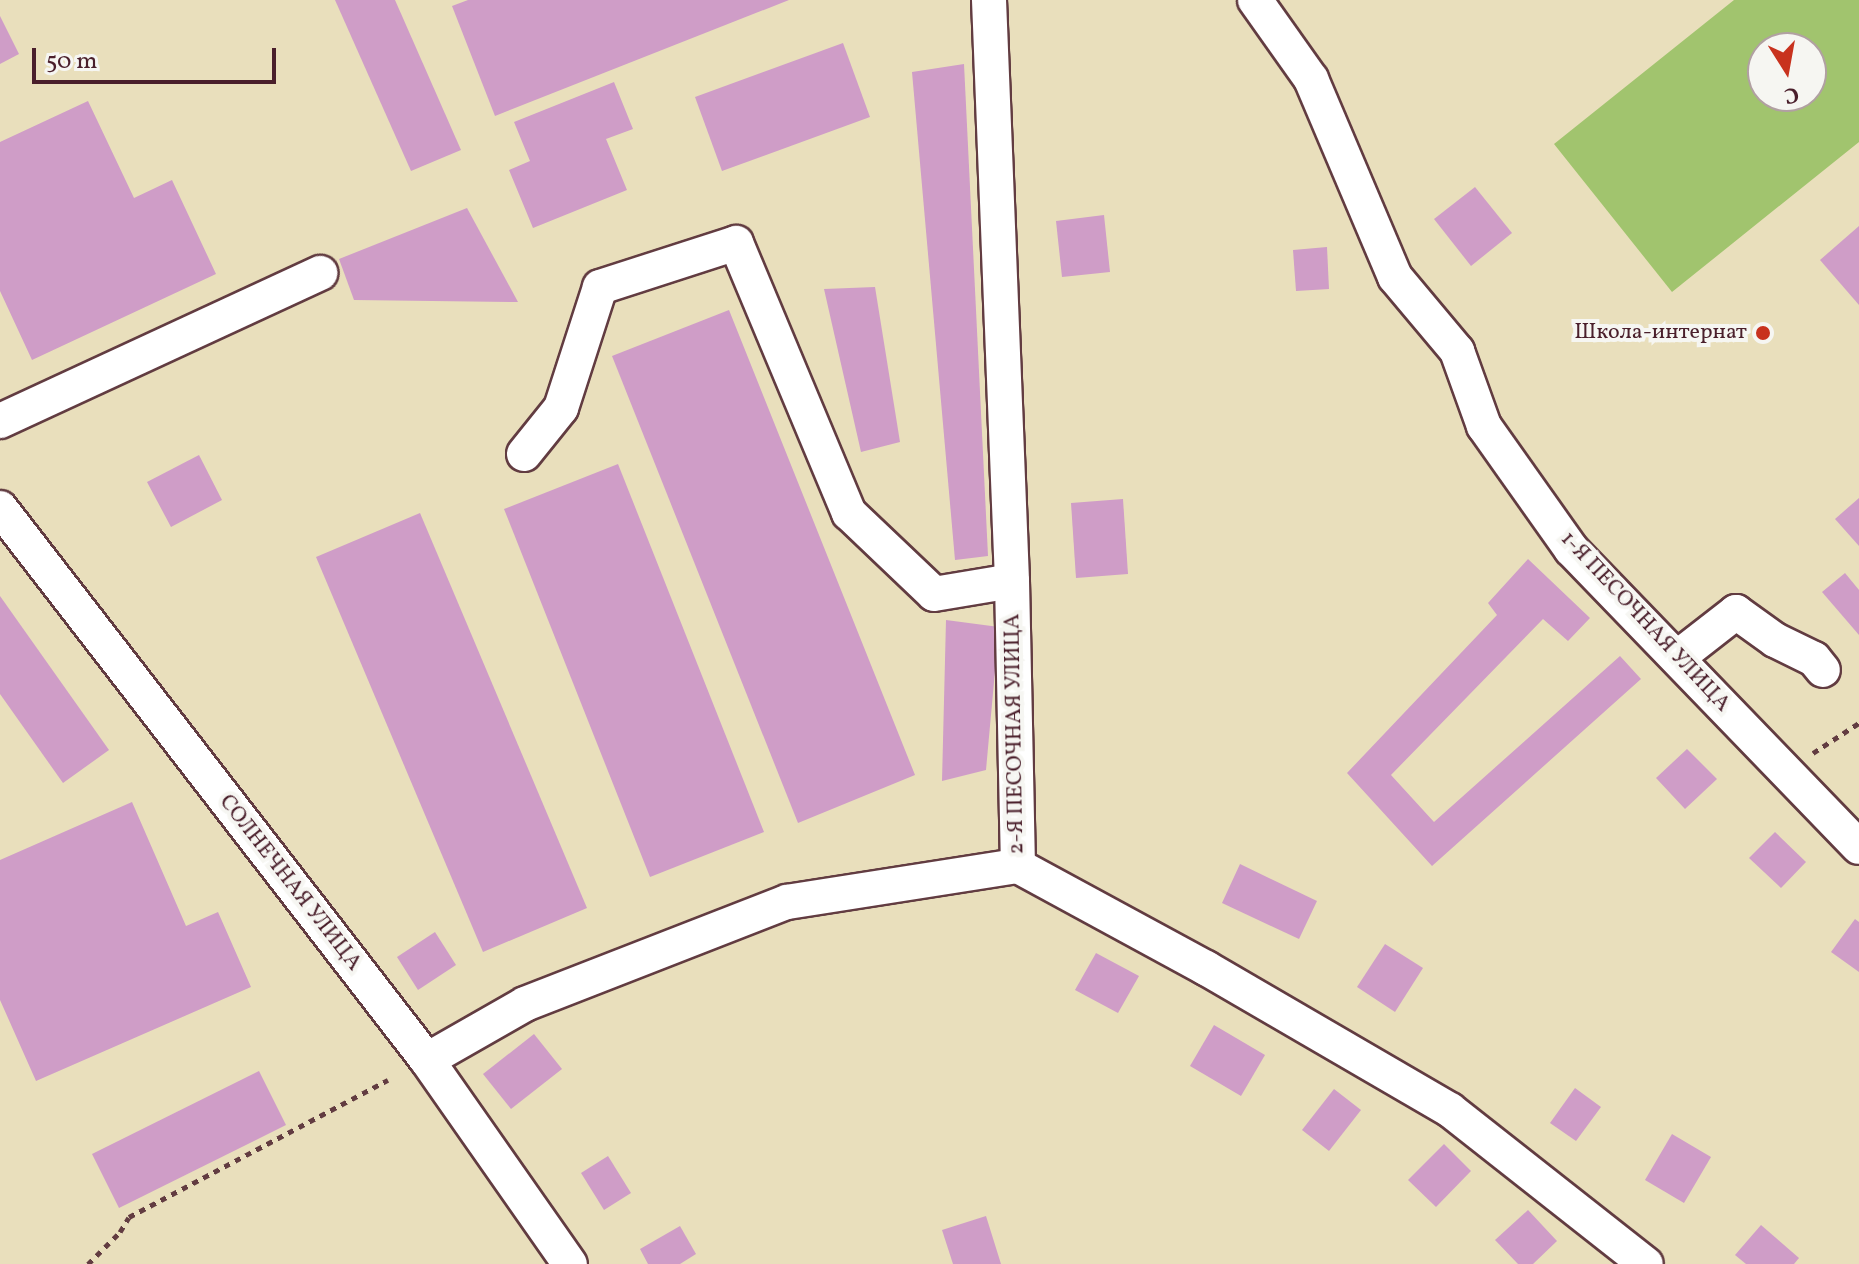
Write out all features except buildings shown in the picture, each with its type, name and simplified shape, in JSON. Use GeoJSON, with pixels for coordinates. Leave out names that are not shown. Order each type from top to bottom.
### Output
{"type":"FeatureCollection","features":[{"type":"Feature","properties":{"kind":"street","name":"2-Я ПЕСОЧНАЯ УЛИЦА"},"geometry":{"type":"LineString","coordinates":[[989,0],[1012,581],[1018,866],[1206,968],[1450,1110],[1646,1264]]}},
{"type":"Feature","properties":{"kind":"street","name":"1-Я ПЕСОЧНАЯ УЛИЦА"},"geometry":{"type":"LineString","coordinates":[[1255,0],[1311,79],[1395,277],[1457,351],[1484,426],[1571,549],[1859,847]]}},
{"type":"Feature","properties":{"kind":"street"},"geometry":{"type":"LineString","coordinates":[[524,454],[561,408],[600,287],[736,243],[849,513],[934,594],[1012,581]]}},
{"type":"Feature","properties":{"kind":"street"},"geometry":{"type":"LineString","coordinates":[[0,421],[321,273]]}},
{"type":"Feature","properties":{"kind":"street","name":"СОЛНЕЧНАЯ УЛИЦА"},"geometry":{"type":"LineString","coordinates":[[0,508],[427,1060],[570,1264]]}},
{"type":"Feature","properties":{"kind":"street"},"geometry":{"type":"LineString","coordinates":[[1677,658],[1736,612],[1775,640],[1814,659],[1823,670]]}},
{"type":"Feature","properties":{"kind":"street"},"geometry":{"type":"LineString","coordinates":[[427,1060],[525,1004],[787,902],[1018,866]]}},
{"type":"Feature","properties":{"kind":"path"},"geometry":{"type":"LineString","coordinates":[[1788,774],[1859,723]]}},
{"type":"Feature","properties":{"kind":"path"},"geometry":{"type":"LineString","coordinates":[[88,1264],[120,1232],[129,1217],[388,1080]]}},
{"type":"Feature","properties":{"kind":"green space"},"geometry":{"type":"Polygon","coordinates":[[[1734,0],[1859,0],[1859,142],[1672,292],[1554,144],[1734,0]]]}},
{"type":"Feature","properties":{"kind":"place","name":"Школа-интернат"},"geometry":{"type":"Point","coordinates":[1763,333]}}]}
